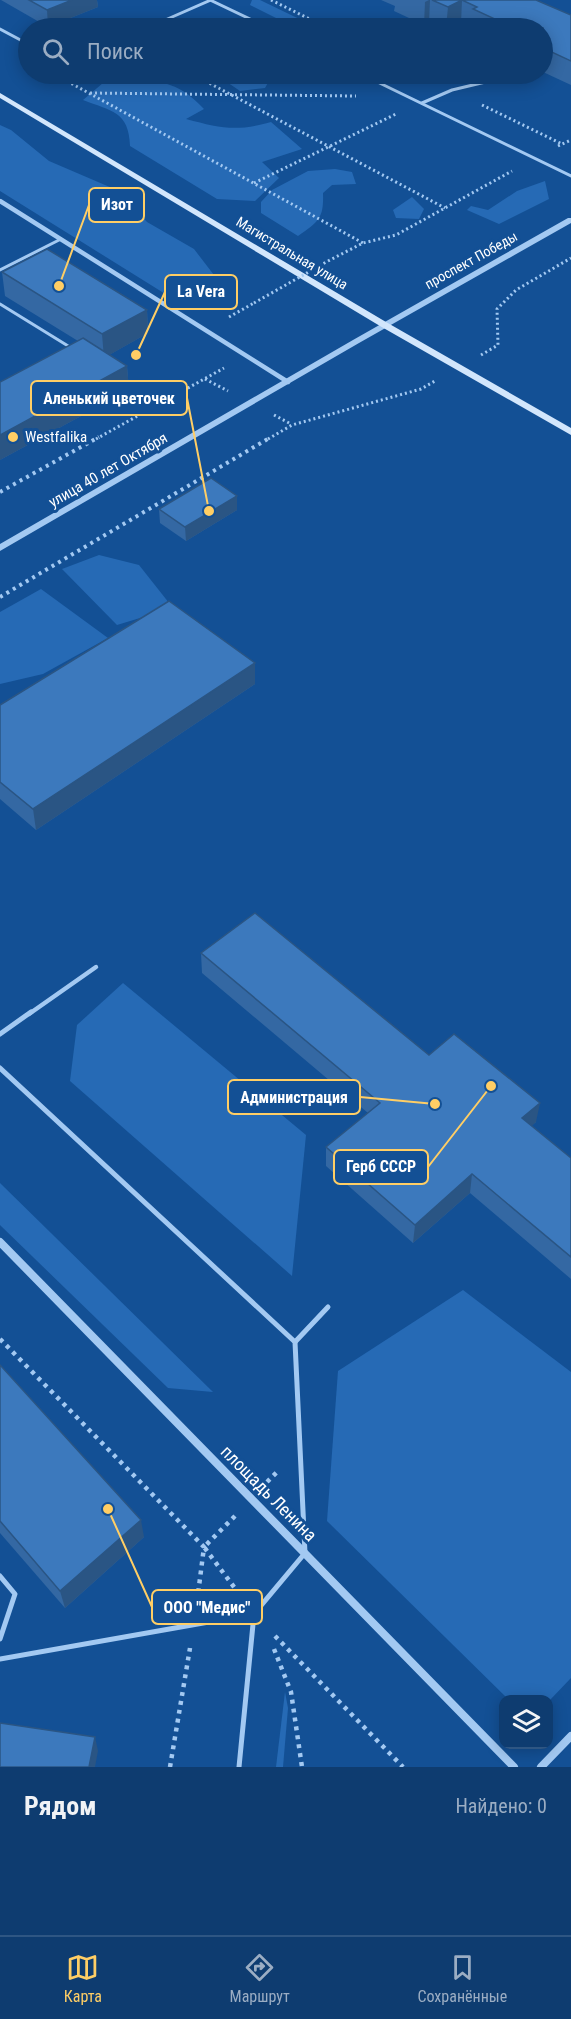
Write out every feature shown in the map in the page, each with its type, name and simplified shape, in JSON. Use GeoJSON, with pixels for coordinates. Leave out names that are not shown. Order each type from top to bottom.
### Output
{"type":"FeatureCollection","features":[{"type":"Feature","properties":{"kind":"main road","name":"Магистральная улица"},"geometry":{"type":"LineString","coordinates":[[0,95],[384,324],[571,432]]}},
{"type":"Feature","properties":{"kind":"street"},"geometry":{"type":"LineString","coordinates":[[0,201],[288,382]]}},
{"type":"Feature","properties":{"kind":"street","name":"проспект Победы"},"geometry":{"type":"LineString","coordinates":[[384,324],[571,220]]}},
{"type":"Feature","properties":{"kind":"street","name":"улица 40 лет Октября"},"geometry":{"type":"LineString","coordinates":[[0,548],[384,324]]}},
{"type":"Feature","properties":{"kind":"street","name":"площадь Ленина"},"geometry":{"type":"LineString","coordinates":[[0,1242],[514,1767]]}},
{"type":"Feature","properties":{"kind":"street"},"geometry":{"type":"LineString","coordinates":[[541,1767],[571,1736]]}},
{"type":"Feature","properties":{"kind":"lane"},"geometry":{"type":"LineString","coordinates":[[170,18],[210,0],[247,18]]}},
{"type":"Feature","properties":{"kind":"lane"},"geometry":{"type":"LineString","coordinates":[[0,29],[18,39]]}},
{"type":"Feature","properties":{"kind":"lane"},"geometry":{"type":"LineString","coordinates":[[382,84],[571,176]]}},
{"type":"Feature","properties":{"kind":"lane"},"geometry":{"type":"LineString","coordinates":[[422,103],[452,90],[477,84]]}},
{"type":"Feature","properties":{"kind":"lane"},"geometry":{"type":"LineString","coordinates":[[0,270],[61,239]]}},
{"type":"Feature","properties":{"kind":"lane"},"geometry":{"type":"LineString","coordinates":[[0,304],[79,352],[69,357]]}},
{"type":"Feature","properties":{"kind":"lane"},"geometry":{"type":"LineString","coordinates":[[0,1034],[96,967]]}},
{"type":"Feature","properties":{"kind":"lane"},"geometry":{"type":"LineString","coordinates":[[0,1068],[295,1342],[305,1553],[254,1614],[239,1767]]}},
{"type":"Feature","properties":{"kind":"lane"},"geometry":{"type":"LineString","coordinates":[[295,1342],[328,1307]]}},
{"type":"Feature","properties":{"kind":"lane"},"geometry":{"type":"LineString","coordinates":[[0,1576],[15,1594],[0,1639]]}},
{"type":"Feature","properties":{"kind":"lane"},"geometry":{"type":"LineString","coordinates":[[0,1659],[254,1614]]}},
{"type":"Feature","properties":{"kind":"path"},"geometry":{"type":"LineString","coordinates":[[271,0],[308,18]]}},
{"type":"Feature","properties":{"kind":"path"},"geometry":{"type":"LineString","coordinates":[[73,84],[363,243]]}},
{"type":"Feature","properties":{"kind":"path"},"geometry":{"type":"LineString","coordinates":[[211,84],[445,208]]}},
{"type":"Feature","properties":{"kind":"path"},"geometry":{"type":"LineString","coordinates":[[440,84],[562,144]]}},
{"type":"Feature","properties":{"kind":"path"},"geometry":{"type":"LineString","coordinates":[[90,93],[362,96]]}},
{"type":"Feature","properties":{"kind":"path"},"geometry":{"type":"LineString","coordinates":[[254,183],[422,103]]}},
{"type":"Feature","properties":{"kind":"path"},"geometry":{"type":"LineString","coordinates":[[224,320],[363,243],[396,235],[571,140]]}},
{"type":"Feature","properties":{"kind":"path"},"geometry":{"type":"LineString","coordinates":[[0,492],[246,356]]}},
{"type":"Feature","properties":{"kind":"path"},"geometry":{"type":"LineString","coordinates":[[0,597],[292,425]]}},
{"type":"Feature","properties":{"kind":"path"},"geometry":{"type":"LineString","coordinates":[[0,1339],[204,1547],[254,1614],[284,1667],[296,1704],[302,1767]]}},
{"type":"Feature","properties":{"kind":"path"},"geometry":{"type":"LineString","coordinates":[[170,1767],[204,1547],[300,1448]]}},
{"type":"Feature","properties":{"kind":"path"},"geometry":{"type":"LineString","coordinates":[[254,1614],[404,1767]]}},
{"type":"Feature","properties":{"kind":"shaded area"},"geometry":{"type":"Polygon","coordinates":[[[252,0],[260,0],[297,18],[276,18],[250,5],[252,0]]]}},
{"type":"Feature","properties":{"kind":"shaded area"},"geometry":{"type":"Polygon","coordinates":[[[102,84],[167,84],[187,94],[204,109],[186,119],[228,128],[271,122],[302,149],[262,162],[279,178],[255,201],[217,199],[130,146],[126,126],[117,114],[83,100],[102,84]]]}},
{"type":"Feature","properties":{"kind":"shaded area"},"geometry":{"type":"Polygon","coordinates":[[[230,84],[267,84],[265,88],[240,91],[230,84]]]}},
{"type":"Feature","properties":{"kind":"shaded area"},"geometry":{"type":"Polygon","coordinates":[[[0,125],[11,130],[49,161],[119,191],[147,222],[194,249],[227,292],[183,305],[0,191],[0,125]]]}},
{"type":"Feature","properties":{"kind":"shaded area"},"geometry":{"type":"Polygon","coordinates":[[[335,169],[352,172],[356,184],[332,185],[323,193],[321,214],[298,236],[261,213],[261,202],[272,190],[308,171],[335,169]]]}},
{"type":"Feature","properties":{"kind":"shaded area"},"geometry":{"type":"Polygon","coordinates":[[[545,181],[549,199],[499,224],[467,210],[471,206],[488,210],[517,191],[545,181]]]}},
{"type":"Feature","properties":{"kind":"shaded area"},"geometry":{"type":"Polygon","coordinates":[[[412,197],[424,209],[419,219],[396,218],[393,210],[412,197]]]}},
{"type":"Feature","properties":{"kind":"shaded area"},"geometry":{"type":"Polygon","coordinates":[[[99,555],[139,565],[173,608],[117,625],[62,569],[99,555]]]}},
{"type":"Feature","properties":{"kind":"shaded area"},"geometry":{"type":"Polygon","coordinates":[[[41,589],[108,638],[43,674],[0,684],[0,612],[41,589]]]}},
{"type":"Feature","properties":{"kind":"shaded area"},"geometry":{"type":"Polygon","coordinates":[[[123,983],[306,1135],[292,1276],[70,1081],[77,1025],[123,983]]]}},
{"type":"Feature","properties":{"kind":"shaded area"},"geometry":{"type":"Polygon","coordinates":[[[0,1183],[213,1392],[168,1388],[0,1225],[0,1183]]]}},
{"type":"Feature","properties":{"kind":"shaded area"},"geometry":{"type":"Polygon","coordinates":[[[463,1290],[571,1372],[571,1678],[553,1697],[553,1695],[504,1695],[327,1521],[338,1371],[463,1290]]]}},
{"type":"Feature","properties":{"kind":"shaded area"},"geometry":{"type":"Polygon","coordinates":[[[285,1692],[288,1708],[283,1767],[276,1767],[285,1692]]]}},
{"type":"Feature","properties":{"kind":"building"},"geometry":{"type":"Polygon","coordinates":[[[29,0],[72,0],[47,10],[29,0]]]}},
{"type":"Feature","properties":{"kind":"building"},"geometry":{"type":"Polygon","coordinates":[[[432,0],[462,0],[448,7],[432,0]]]}},
{"type":"Feature","properties":{"kind":"building"},"geometry":{"type":"Polygon","coordinates":[[[462,0],[536,0],[571,15],[571,61],[553,53],[553,18],[493,18],[473,9],[477,7],[462,0]]]}},
{"type":"Feature","properties":{"kind":"building"},"geometry":{"type":"Polygon","coordinates":[[[47,249],[147,310],[102,334],[2,272],[47,249]]]}},
{"type":"Feature","properties":{"kind":"building"},"geometry":{"type":"Polygon","coordinates":[[[83,338],[127,366],[0,435],[0,382],[83,338]]]}},
{"type":"Feature","properties":{"kind":"building"},"geometry":{"type":"Polygon","coordinates":[[[211,478],[237,496],[185,527],[159,509],[211,478]]]}},
{"type":"Feature","properties":{"kind":"building"},"geometry":{"type":"Polygon","coordinates":[[[169,601],[255,663],[33,809],[0,782],[0,705],[169,601]]]}},
{"type":"Feature","properties":{"kind":"building"},"geometry":{"type":"Polygon","coordinates":[[[255,913],[429,1055],[454,1034],[540,1103],[522,1118],[571,1158],[571,1257],[472,1174],[415,1225],[326,1147],[380,1103],[201,953],[255,913]]]}},
{"type":"Feature","properties":{"kind":"building"},"geometry":{"type":"Polygon","coordinates":[[[0,1365],[141,1520],[60,1591],[0,1521],[0,1365]]]}},
{"type":"Feature","properties":{"kind":"building"},"geometry":{"type":"Polygon","coordinates":[[[0,1723],[95,1737],[89,1767],[0,1767],[0,1723]]]}},
{"type":"Feature","properties":{"kind":"place","name":"Изот"},"geometry":{"type":"Point","coordinates":[59,286]}},
{"type":"Feature","properties":{"kind":"place","name":"La Vera"},"geometry":{"type":"Point","coordinates":[136,355]}},
{"type":"Feature","properties":{"kind":"place","name":"Westfalika"},"geometry":{"type":"Point","coordinates":[13,437]}},
{"type":"Feature","properties":{"kind":"place","name":"Аленький цветочек"},"geometry":{"type":"Point","coordinates":[209,511]}},
{"type":"Feature","properties":{"kind":"place","name":"Герб СССР"},"geometry":{"type":"Point","coordinates":[491,1086]}},
{"type":"Feature","properties":{"kind":"place","name":"Администрация"},"geometry":{"type":"Point","coordinates":[435,1104]}},
{"type":"Feature","properties":{"kind":"place","name":"ООО \"Медис\""},"geometry":{"type":"Point","coordinates":[108,1509]}}]}
